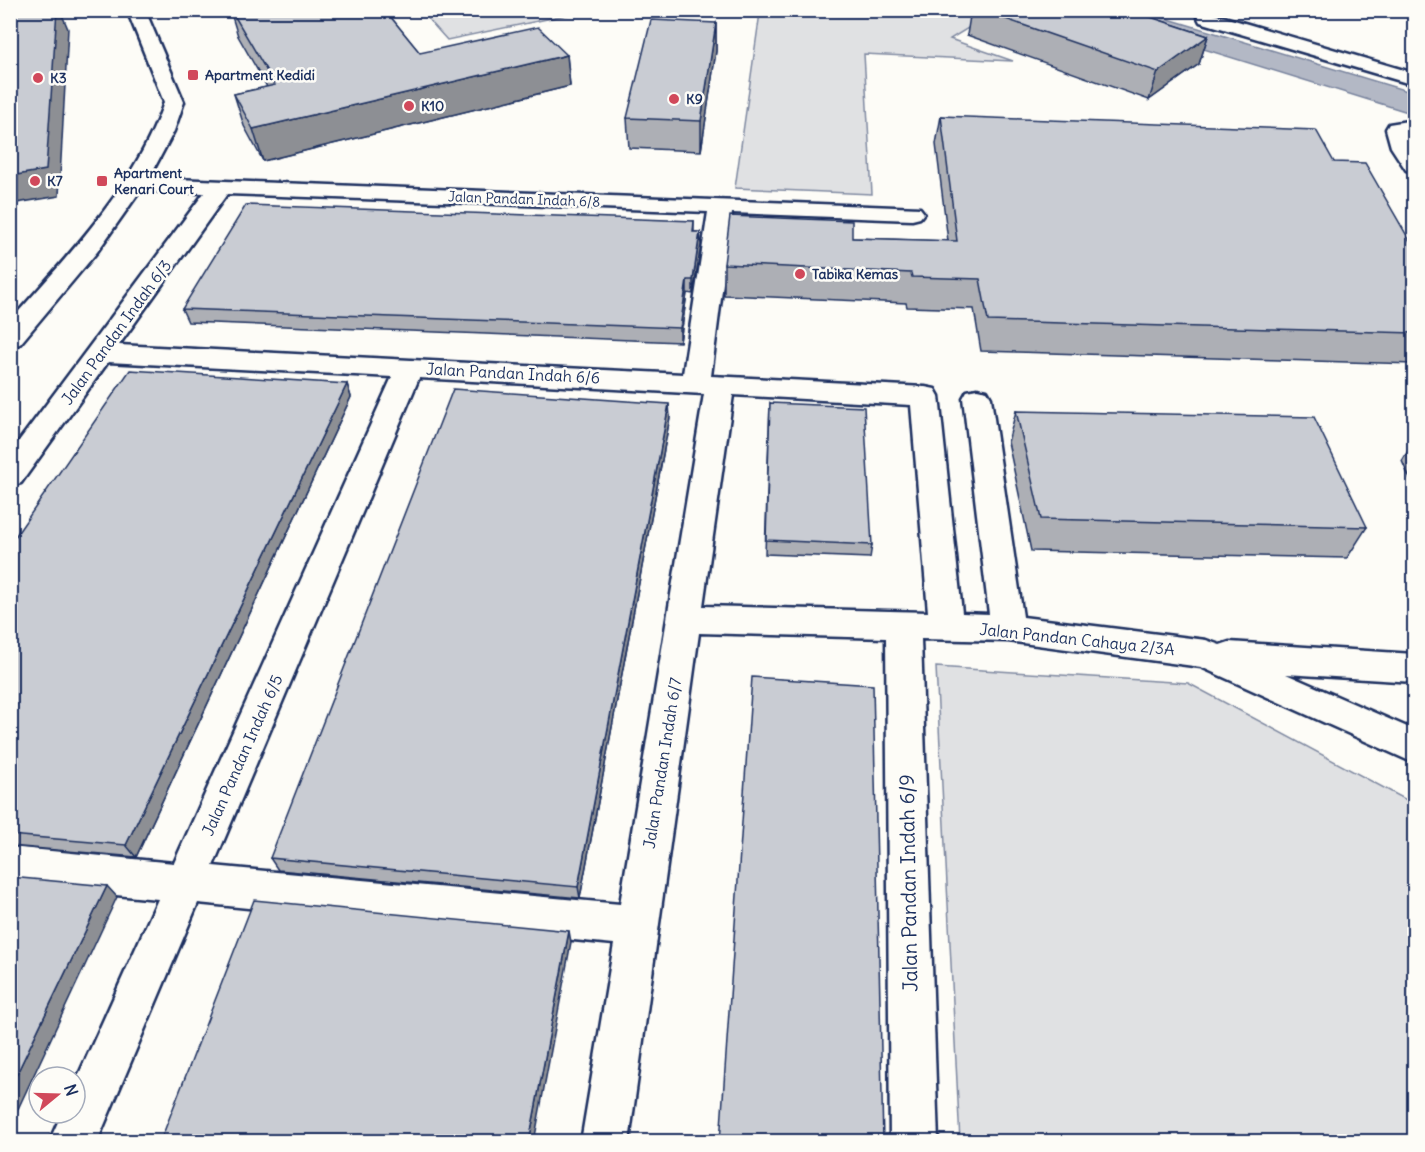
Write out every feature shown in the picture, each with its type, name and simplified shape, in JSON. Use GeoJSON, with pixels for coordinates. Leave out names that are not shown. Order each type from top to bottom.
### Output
{"type":"FeatureCollection","features":[{"type":"Feature","properties":{"kind":"street"},"geometry":{"type":"LineString","coordinates":[[10,338],[96,238],[136,184],[170,117],[174,102],[136,10]]}},
{"type":"Feature","properties":{"kind":"street"},"geometry":{"type":"LineString","coordinates":[[1207,18],[1414,80]]}},
{"type":"Feature","properties":{"kind":"street"},"geometry":{"type":"LineString","coordinates":[[1414,126],[1397,129],[1402,147],[1414,165]]}},
{"type":"Feature","properties":{"kind":"street","name":"Jalan Pandan Indah 6/8"},"geometry":{"type":"LineString","coordinates":[[136,184],[912,213]]}},
{"type":"Feature","properties":{"kind":"street","name":"Jalan Pandan Indah 6/3"},"geometry":{"type":"LineString","coordinates":[[10,476],[220,188]]}},
{"type":"Feature","properties":{"kind":"street","name":"Jalan Pandan Indah 6/7"},"geometry":{"type":"LineString","coordinates":[[605,1142],[684,619],[708,383],[721,206]]}},
{"type":"Feature","properties":{"kind":"street","name":"Jalan Pandan Indah 6/6"},"geometry":{"type":"LineString","coordinates":[[101,352],[925,396],[946,626]]}},
{"type":"Feature","properties":{"kind":"street","name":"Jalan Pandan Indah 6/5"},"geometry":{"type":"LineString","coordinates":[[73,1142],[410,368]]}},
{"type":"Feature","properties":{"kind":"street"},"geometry":{"type":"LineString","coordinates":[[977,398],[1008,628]]}},
{"type":"Feature","properties":{"kind":"street","name":"Jalan Pandan Cahaya 2/3A"},"geometry":{"type":"LineString","coordinates":[[684,619],[1008,628],[1206,654],[1414,747]]}},
{"type":"Feature","properties":{"kind":"street","name":"Jalan Pandan Indah 6/9"},"geometry":{"type":"LineString","coordinates":[[903,625],[914,1142]]}},
{"type":"Feature","properties":{"kind":"street"},"geometry":{"type":"LineString","coordinates":[[1206,654],[1414,668]]}},
{"type":"Feature","properties":{"kind":"street"},"geometry":{"type":"LineString","coordinates":[[10,866],[638,926]]}},
{"type":"Feature","properties":{"kind":"shaded area"},"geometry":{"type":"Polygon","coordinates":[[[765,10],[996,11],[950,39],[1013,61],[864,54],[872,194],[735,188],[760,13],[765,10]]]}},
{"type":"Feature","properties":{"kind":"shaded area"},"geometry":{"type":"Polygon","coordinates":[[[421,11],[585,11],[447,40],[421,11]]]}},
{"type":"Feature","properties":{"kind":"shaded area"},"geometry":{"type":"Polygon","coordinates":[[[1081,11],[1142,11],[1414,93],[1414,114],[1081,11]]]}},
{"type":"Feature","properties":{"kind":"shaded area"},"geometry":{"type":"Polygon","coordinates":[[[936,667],[1188,683],[1414,804],[1414,1141],[960,1141],[936,667]]]}},
{"type":"Feature","properties":{"kind":"building"},"geometry":{"type":"Polygon","coordinates":[[[57,10],[46,170],[10,176],[10,11],[57,10]]]}},
{"type":"Feature","properties":{"kind":"building"},"geometry":{"type":"Polygon","coordinates":[[[231,10],[385,10],[420,53],[538,27],[567,55],[253,129],[234,94],[275,85],[231,10]]]}},
{"type":"Feature","properties":{"kind":"building"},"geometry":{"type":"Polygon","coordinates":[[[980,10],[1129,10],[1208,36],[1158,72],[980,10]]]}},
{"type":"Feature","properties":{"kind":"building","name":"K9"},"geometry":{"type":"Polygon","coordinates":[[[651,20],[716,23],[701,121],[627,118],[651,20]]]}},
{"type":"Feature","properties":{"kind":"building"},"geometry":{"type":"Polygon","coordinates":[[[941,116],[1316,130],[1334,162],[1365,163],[1414,248],[1414,333],[988,321],[980,279],[912,277],[911,273],[724,264],[730,216],[852,221],[852,238],[957,241],[941,116]]]}},
{"type":"Feature","properties":{"kind":"building"},"geometry":{"type":"Polygon","coordinates":[[[246,205],[694,221],[693,232],[700,232],[693,280],[687,280],[680,328],[182,309],[246,205]]]}},
{"type":"Feature","properties":{"kind":"building"},"geometry":{"type":"Polygon","coordinates":[[[130,370],[347,384],[126,845],[10,835],[10,544],[130,370]]]}},
{"type":"Feature","properties":{"kind":"building"},"geometry":{"type":"Polygon","coordinates":[[[453,389],[669,404],[578,887],[270,858],[453,389]]]}},
{"type":"Feature","properties":{"kind":"building"},"geometry":{"type":"Polygon","coordinates":[[[770,403],[864,407],[872,545],[766,540],[770,403]]]}},
{"type":"Feature","properties":{"kind":"building"},"geometry":{"type":"Polygon","coordinates":[[[1016,411],[1314,417],[1367,527],[1041,519],[1016,411]]]}},
{"type":"Feature","properties":{"kind":"building"},"geometry":{"type":"Polygon","coordinates":[[[752,677],[873,685],[883,1142],[720,1142],[752,677]]]}},
{"type":"Feature","properties":{"kind":"building"},"geometry":{"type":"Polygon","coordinates":[[[10,877],[107,886],[10,1088],[10,877]]]}},
{"type":"Feature","properties":{"kind":"building"},"geometry":{"type":"Polygon","coordinates":[[[254,900],[569,931],[529,1142],[160,1142],[254,900]]]}},
{"type":"Feature","properties":{"kind":"tram line"},"geometry":{"type":"LineString","coordinates":[[1406,10],[1414,13]]}},
{"type":"Feature","properties":{"kind":"place","name":"Apartment Kedidi"},"geometry":{"type":"Point","coordinates":[193,75]}},
{"type":"Feature","properties":{"kind":"place","name":"K3"},"geometry":{"type":"Point","coordinates":[38,78]}},
{"type":"Feature","properties":{"kind":"place","name":"K9"},"geometry":{"type":"Point","coordinates":[674,99]}},
{"type":"Feature","properties":{"kind":"place","name":"K10"},"geometry":{"type":"Point","coordinates":[409,106]}},
{"type":"Feature","properties":{"kind":"place","name":"K7"},"geometry":{"type":"Point","coordinates":[35,181]}},
{"type":"Feature","properties":{"kind":"place","name":"Apartment Kenari Court"},"geometry":{"type":"Point","coordinates":[102,181]}},
{"type":"Feature","properties":{"kind":"place","name":"Tabika Kemas"},"geometry":{"type":"Point","coordinates":[800,274]}}]}
